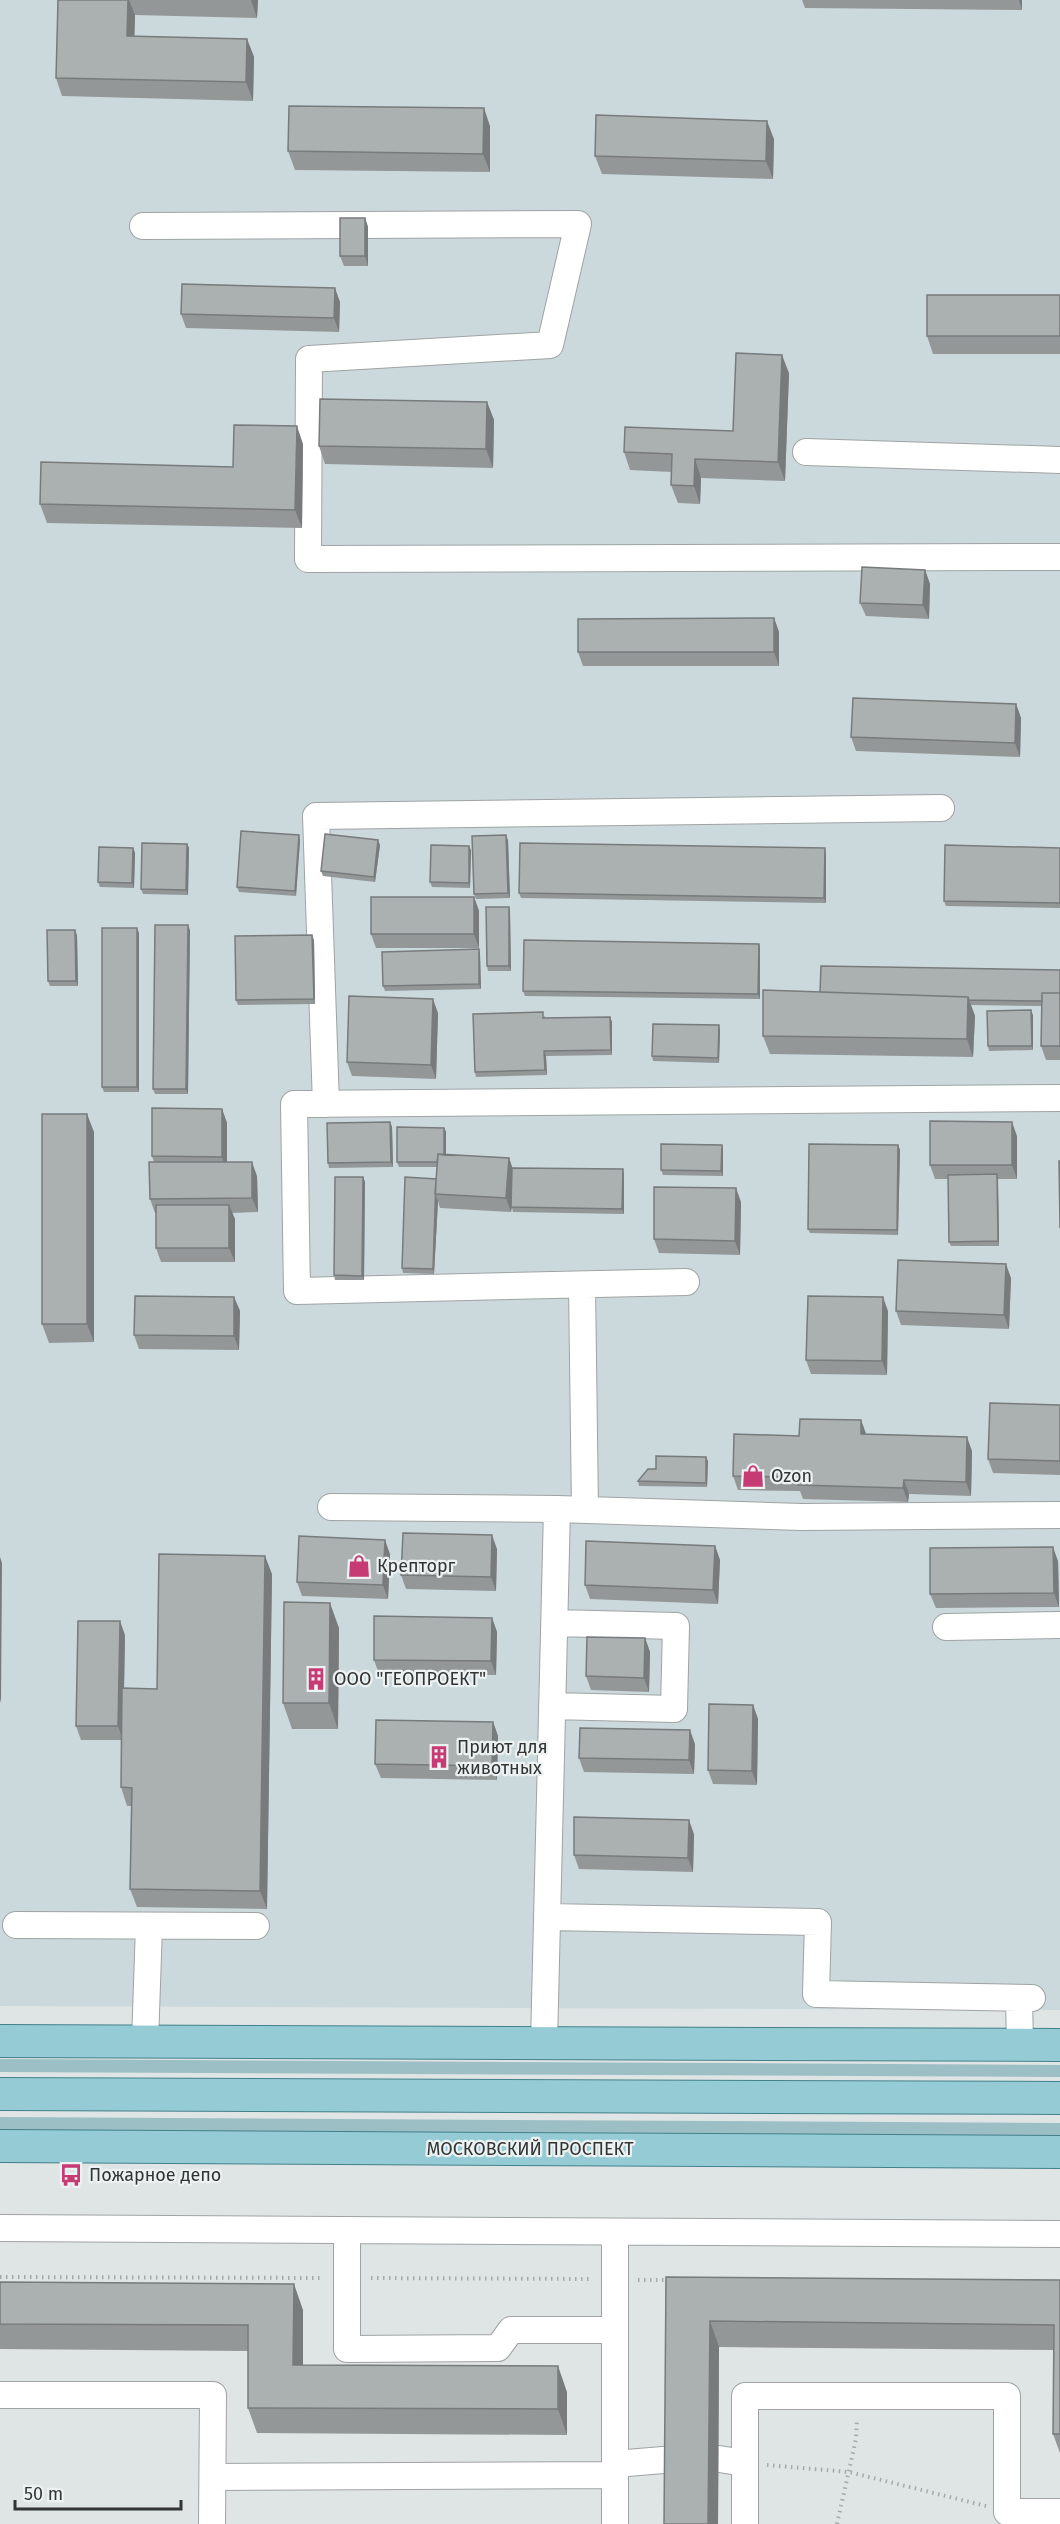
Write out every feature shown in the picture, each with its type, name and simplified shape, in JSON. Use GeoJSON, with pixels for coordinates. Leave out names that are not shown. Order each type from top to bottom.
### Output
{"type":"FeatureCollection","features":[{"type":"Feature","properties":{"kind":"main road"},"geometry":{"type":"LineString","coordinates":[[0,2041],[1060,2046]]}},
{"type":"Feature","properties":{"kind":"main road"},"geometry":{"type":"LineString","coordinates":[[0,2094],[1060,2098]]}},
{"type":"Feature","properties":{"kind":"main road","name":"МОСКОВСКИЙ ПРОСПЕКТ"},"geometry":{"type":"LineString","coordinates":[[0,2146],[1060,2152]]}},
{"type":"Feature","properties":{"kind":"street"},"geometry":{"type":"LineString","coordinates":[[143,226],[578,224],[550,345],[309,359],[308,559],[1060,557]]}},
{"type":"Feature","properties":{"kind":"street"},"geometry":{"type":"LineString","coordinates":[[806,452],[1060,460]]}},
{"type":"Feature","properties":{"kind":"street"},"geometry":{"type":"LineString","coordinates":[[326,1104],[316,816],[941,808]]}},
{"type":"Feature","properties":{"kind":"street"},"geometry":{"type":"LineString","coordinates":[[686,1282],[297,1291],[294,1104],[1060,1098]]}},
{"type":"Feature","properties":{"kind":"street"},"geometry":{"type":"LineString","coordinates":[[582,1285],[585,1510]]}},
{"type":"Feature","properties":{"kind":"street"},"geometry":{"type":"LineString","coordinates":[[331,1507],[557,1509],[802,1517],[1060,1515]]}},
{"type":"Feature","properties":{"kind":"street"},"geometry":{"type":"LineString","coordinates":[[544,2043],[557,1509]]}},
{"type":"Feature","properties":{"kind":"street"},"geometry":{"type":"LineString","coordinates":[[552,1706],[674,1709],[676,1626],[555,1623]]}},
{"type":"Feature","properties":{"kind":"street"},"geometry":{"type":"LineString","coordinates":[[946,1627],[1060,1625]]}},
{"type":"Feature","properties":{"kind":"street"},"geometry":{"type":"LineString","coordinates":[[547,1917],[818,1922],[816,1994],[1026,1998],[1020,2045]]}},
{"type":"Feature","properties":{"kind":"street"},"geometry":{"type":"LineString","coordinates":[[16,1925],[256,1926]]}},
{"type":"Feature","properties":{"kind":"street"},"geometry":{"type":"LineString","coordinates":[[145,2042],[148,1926]]}},
{"type":"Feature","properties":{"kind":"street"},"geometry":{"type":"LineString","coordinates":[[0,2228],[1060,2234]]}},
{"type":"Feature","properties":{"kind":"street"},"geometry":{"type":"LineString","coordinates":[[347,2230],[347,2349],[498,2348],[511,2330],[615,2330]]}},
{"type":"Feature","properties":{"kind":"street"},"geometry":{"type":"LineString","coordinates":[[615,2232],[615,2524]]}},
{"type":"Feature","properties":{"kind":"street"},"geometry":{"type":"LineString","coordinates":[[0,2395],[213,2395],[212,2524]]}},
{"type":"Feature","properties":{"kind":"street"},"geometry":{"type":"LineString","coordinates":[[745,2524],[746,2396],[1007,2396],[1007,2512],[1060,2512]]}},
{"type":"Feature","properties":{"kind":"street"},"geometry":{"type":"LineString","coordinates":[[213,2477],[615,2470],[675,2459]]}},
{"type":"Feature","properties":{"kind":"street"},"geometry":{"type":"LineString","coordinates":[[719,2459],[745,2463]]}},
{"type":"Feature","properties":{"kind":"path"},"geometry":{"type":"LineString","coordinates":[[0,2277],[673,2280]]}},
{"type":"Feature","properties":{"kind":"path"},"geometry":{"type":"LineString","coordinates":[[837,2524],[856,2439],[859,2396]]}},
{"type":"Feature","properties":{"kind":"path"},"geometry":{"type":"LineString","coordinates":[[745,2463],[849,2472],[1007,2512]]}},
{"type":"Feature","properties":{"kind":"shaded area"},"geometry":{"type":"Polygon","coordinates":[[[0,0],[1060,0],[1060,2010],[0,2006],[0,0]]]}},
{"type":"Feature","properties":{"kind":"shaded area"},"geometry":{"type":"Polygon","coordinates":[[[0,2059],[1060,2065],[1060,2077],[0,2072],[0,2059]]]}},
{"type":"Feature","properties":{"kind":"shaded area"},"geometry":{"type":"Polygon","coordinates":[[[0,2117],[1060,2123],[1060,2136],[0,2131],[0,2117]]]}},
{"type":"Feature","properties":{"kind":"building"},"geometry":{"type":"Polygon","coordinates":[[[58,0],[128,0],[127,36],[247,39],[246,82],[56,78],[58,0]]]}},
{"type":"Feature","properties":{"kind":"building"},"geometry":{"type":"Polygon","coordinates":[[[289,106],[484,108],[483,154],[288,151],[289,106]]]}},
{"type":"Feature","properties":{"kind":"building"},"geometry":{"type":"Polygon","coordinates":[[[596,115],[767,121],[766,161],[595,156],[596,115]]]}},
{"type":"Feature","properties":{"kind":"building"},"geometry":{"type":"Polygon","coordinates":[[[340,218],[365,218],[365,256],[340,256],[340,218]]]}},
{"type":"Feature","properties":{"kind":"building"},"geometry":{"type":"Polygon","coordinates":[[[182,284],[335,288],[334,318],[181,314],[182,284]]]}},
{"type":"Feature","properties":{"kind":"building"},"geometry":{"type":"Polygon","coordinates":[[[927,295],[1060,295],[1060,336],[927,336],[927,295]]]}},
{"type":"Feature","properties":{"kind":"building"},"geometry":{"type":"Polygon","coordinates":[[[736,353],[782,355],[778,462],[695,459],[694,486],[671,485],[672,454],[624,452],[625,427],[733,431],[736,353]]]}},
{"type":"Feature","properties":{"kind":"building"},"geometry":{"type":"Polygon","coordinates":[[[320,399],[487,402],[486,449],[319,446],[320,399]]]}},
{"type":"Feature","properties":{"kind":"building"},"geometry":{"type":"Polygon","coordinates":[[[234,425],[297,426],[295,510],[40,504],[41,462],[233,467],[234,425]]]}},
{"type":"Feature","properties":{"kind":"building"},"geometry":{"type":"Polygon","coordinates":[[[862,567],[925,570],[923,605],[860,603],[862,567]]]}},
{"type":"Feature","properties":{"kind":"building"},"geometry":{"type":"Polygon","coordinates":[[[774,618],[774,652],[578,652],[578,619],[774,618]]]}},
{"type":"Feature","properties":{"kind":"building"},"geometry":{"type":"Polygon","coordinates":[[[853,698],[1016,704],[1015,743],[851,737],[853,698]]]}},
{"type":"Feature","properties":{"kind":"building"},"geometry":{"type":"Polygon","coordinates":[[[241,831],[299,835],[295,891],[237,887],[241,831]]]}},
{"type":"Feature","properties":{"kind":"building"},"geometry":{"type":"Polygon","coordinates":[[[325,834],[378,840],[374,877],[321,871],[325,834]]]}},
{"type":"Feature","properties":{"kind":"building"},"geometry":{"type":"Polygon","coordinates":[[[506,835],[508,893],[474,894],[472,836],[506,835]]]}},
{"type":"Feature","properties":{"kind":"building"},"geometry":{"type":"Polygon","coordinates":[[[142,843],[187,844],[186,890],[141,889],[142,843]]]}},
{"type":"Feature","properties":{"kind":"building"},"geometry":{"type":"Polygon","coordinates":[[[520,843],[825,848],[824,898],[519,893],[520,843]]]}},
{"type":"Feature","properties":{"kind":"building"},"geometry":{"type":"Polygon","coordinates":[[[431,845],[469,846],[469,883],[430,882],[431,845]]]}},
{"type":"Feature","properties":{"kind":"building"},"geometry":{"type":"Polygon","coordinates":[[[945,845],[1060,848],[1060,903],[944,901],[945,845]]]}},
{"type":"Feature","properties":{"kind":"building"},"geometry":{"type":"Polygon","coordinates":[[[99,847],[133,848],[132,883],[98,882],[99,847]]]}},
{"type":"Feature","properties":{"kind":"building"},"geometry":{"type":"Polygon","coordinates":[[[371,897],[474,897],[474,934],[371,934],[371,897]]]}},
{"type":"Feature","properties":{"kind":"building"},"geometry":{"type":"Polygon","coordinates":[[[486,907],[509,907],[509,966],[487,966],[486,907]]]}},
{"type":"Feature","properties":{"kind":"building"},"geometry":{"type":"Polygon","coordinates":[[[155,925],[188,925],[186,1089],[153,1089],[155,925]]]}},
{"type":"Feature","properties":{"kind":"building"},"geometry":{"type":"Polygon","coordinates":[[[102,928],[137,928],[137,1087],[102,1087],[102,928]]]}},
{"type":"Feature","properties":{"kind":"building"},"geometry":{"type":"Polygon","coordinates":[[[47,930],[75,930],[76,981],[48,981],[47,930]]]}},
{"type":"Feature","properties":{"kind":"building"},"geometry":{"type":"Polygon","coordinates":[[[312,935],[314,999],[236,1000],[235,936],[312,935]]]}},
{"type":"Feature","properties":{"kind":"building"},"geometry":{"type":"Polygon","coordinates":[[[524,940],[759,944],[758,994],[523,991],[524,940]]]}},
{"type":"Feature","properties":{"kind":"building"},"geometry":{"type":"Polygon","coordinates":[[[479,949],[479,984],[383,986],[382,952],[479,949]]]}},
{"type":"Feature","properties":{"kind":"building"},"geometry":{"type":"Polygon","coordinates":[[[821,966],[1060,970],[1060,993],[1042,993],[1042,1001],[969,1000],[968,997],[820,992],[821,966]]]}},
{"type":"Feature","properties":{"kind":"building"},"geometry":{"type":"Polygon","coordinates":[[[763,990],[968,997],[967,1039],[763,1036],[763,990]]]}},
{"type":"Feature","properties":{"kind":"building"},"geometry":{"type":"Polygon","coordinates":[[[1042,993],[1060,993],[1060,1046],[1041,1046],[1042,993]]]}},
{"type":"Feature","properties":{"kind":"building"},"geometry":{"type":"Polygon","coordinates":[[[349,996],[433,999],[431,1065],[347,1062],[349,996]]]}},
{"type":"Feature","properties":{"kind":"building"},"geometry":{"type":"Polygon","coordinates":[[[1031,1010],[1032,1046],[988,1046],[987,1011],[1031,1010]]]}},
{"type":"Feature","properties":{"kind":"building"},"geometry":{"type":"Polygon","coordinates":[[[543,1012],[543,1018],[610,1017],[611,1050],[544,1051],[545,1070],[475,1072],[473,1014],[543,1012]]]}},
{"type":"Feature","properties":{"kind":"building"},"geometry":{"type":"Polygon","coordinates":[[[653,1024],[719,1025],[718,1058],[652,1056],[653,1024]]]}},
{"type":"Feature","properties":{"kind":"building"},"geometry":{"type":"Polygon","coordinates":[[[152,1108],[222,1109],[222,1157],[152,1156],[152,1108]]]}},
{"type":"Feature","properties":{"kind":"building"},"geometry":{"type":"Polygon","coordinates":[[[42,1114],[87,1114],[87,1324],[42,1324],[42,1114]]]}},
{"type":"Feature","properties":{"kind":"building"},"geometry":{"type":"Polygon","coordinates":[[[930,1121],[1012,1122],[1012,1165],[930,1165],[930,1121]]]}},
{"type":"Feature","properties":{"kind":"building"},"geometry":{"type":"Polygon","coordinates":[[[390,1122],[391,1162],[328,1163],[327,1123],[390,1122]]]}},
{"type":"Feature","properties":{"kind":"building"},"geometry":{"type":"Polygon","coordinates":[[[397,1127],[444,1128],[444,1155],[438,1154],[437,1162],[397,1162],[397,1127]]]}},
{"type":"Feature","properties":{"kind":"building"},"geometry":{"type":"Polygon","coordinates":[[[661,1144],[722,1145],[721,1171],[661,1170],[661,1144]]]}},
{"type":"Feature","properties":{"kind":"building"},"geometry":{"type":"Polygon","coordinates":[[[809,1144],[898,1145],[897,1230],[808,1229],[809,1144]]]}},
{"type":"Feature","properties":{"kind":"building"},"geometry":{"type":"Polygon","coordinates":[[[438,1154],[509,1158],[506,1198],[435,1194],[438,1154]]]}},
{"type":"Feature","properties":{"kind":"building"},"geometry":{"type":"Polygon","coordinates":[[[1059,1161],[1060,1161],[1060,1228],[1059,1161]]]}},
{"type":"Feature","properties":{"kind":"building"},"geometry":{"type":"Polygon","coordinates":[[[149,1162],[252,1162],[252,1198],[150,1199],[149,1162]]]}},
{"type":"Feature","properties":{"kind":"building"},"geometry":{"type":"Polygon","coordinates":[[[512,1168],[623,1169],[622,1209],[511,1207],[512,1168]]]}},
{"type":"Feature","properties":{"kind":"building"},"geometry":{"type":"Polygon","coordinates":[[[997,1174],[998,1241],[949,1242],[948,1175],[997,1174]]]}},
{"type":"Feature","properties":{"kind":"building"},"geometry":{"type":"Polygon","coordinates":[[[335,1177],[363,1177],[362,1276],[334,1275],[335,1177]]]}},
{"type":"Feature","properties":{"kind":"building"},"geometry":{"type":"Polygon","coordinates":[[[405,1177],[436,1179],[433,1269],[402,1268],[405,1177]]]}},
{"type":"Feature","properties":{"kind":"building"},"geometry":{"type":"Polygon","coordinates":[[[654,1187],[736,1188],[735,1241],[654,1239],[654,1187]]]}},
{"type":"Feature","properties":{"kind":"building"},"geometry":{"type":"Polygon","coordinates":[[[156,1205],[229,1205],[229,1248],[156,1248],[156,1205]]]}},
{"type":"Feature","properties":{"kind":"building"},"geometry":{"type":"Polygon","coordinates":[[[898,1260],[1006,1264],[1004,1315],[896,1311],[898,1260]]]}},
{"type":"Feature","properties":{"kind":"building"},"geometry":{"type":"Polygon","coordinates":[[[135,1296],[234,1297],[234,1336],[134,1335],[135,1296]]]}},
{"type":"Feature","properties":{"kind":"building"},"geometry":{"type":"Polygon","coordinates":[[[808,1296],[883,1297],[882,1361],[806,1360],[808,1296]]]}},
{"type":"Feature","properties":{"kind":"building"},"geometry":{"type":"Polygon","coordinates":[[[990,1403],[1060,1405],[1060,1461],[988,1459],[990,1403]]]}},
{"type":"Feature","properties":{"kind":"building"},"geometry":{"type":"Polygon","coordinates":[[[800,1419],[861,1420],[861,1434],[967,1437],[966,1482],[904,1480],[903,1488],[798,1485],[798,1477],[733,1476],[734,1434],[799,1436],[800,1419]]]}},
{"type":"Feature","properties":{"kind":"building"},"geometry":{"type":"Polygon","coordinates":[[[656,1456],[706,1457],[706,1483],[638,1481],[648,1469],[656,1469],[656,1456]]]}},
{"type":"Feature","properties":{"kind":"building"},"geometry":{"type":"Polygon","coordinates":[[[403,1533],[492,1535],[491,1577],[401,1575],[403,1533]]]}},
{"type":"Feature","properties":{"kind":"building"},"geometry":{"type":"Polygon","coordinates":[[[299,1536],[385,1540],[383,1585],[297,1582],[299,1536]]]}},
{"type":"Feature","properties":{"kind":"building"},"geometry":{"type":"Polygon","coordinates":[[[586,1541],[715,1546],[713,1590],[585,1585],[586,1541]]]}},
{"type":"Feature","properties":{"kind":"building"},"geometry":{"type":"Polygon","coordinates":[[[1053,1547],[1054,1593],[930,1594],[930,1548],[1053,1547]]]}},
{"type":"Feature","properties":{"kind":"building"},"geometry":{"type":"Polygon","coordinates":[[[159,1554],[265,1556],[260,1891],[130,1889],[132,1788],[121,1787],[122,1688],[157,1689],[159,1554]]]}},
{"type":"Feature","properties":{"kind":"building"},"geometry":{"type":"Polygon","coordinates":[[[284,1602],[330,1603],[329,1703],[283,1703],[284,1602]]]}},
{"type":"Feature","properties":{"kind":"building"},"geometry":{"type":"Polygon","coordinates":[[[374,1616],[492,1618],[491,1661],[374,1660],[374,1616]]]}},
{"type":"Feature","properties":{"kind":"building"},"geometry":{"type":"Polygon","coordinates":[[[78,1621],[120,1621],[118,1726],[76,1726],[78,1621]]]}},
{"type":"Feature","properties":{"kind":"building"},"geometry":{"type":"Polygon","coordinates":[[[587,1637],[645,1638],[644,1678],[586,1676],[587,1637]]]}},
{"type":"Feature","properties":{"kind":"building"},"geometry":{"type":"Polygon","coordinates":[[[709,1704],[753,1705],[752,1771],[708,1770],[709,1704]]]}},
{"type":"Feature","properties":{"kind":"building","name":"Приют для животных"},"geometry":{"type":"Polygon","coordinates":[[[376,1720],[493,1722],[492,1766],[375,1764],[376,1720]]]}},
{"type":"Feature","properties":{"kind":"building"},"geometry":{"type":"Polygon","coordinates":[[[580,1728],[690,1730],[689,1760],[579,1758],[580,1728]]]}},
{"type":"Feature","properties":{"kind":"building"},"geometry":{"type":"Polygon","coordinates":[[[574,1817],[689,1820],[688,1858],[574,1855],[574,1817]]]}},
{"type":"Feature","properties":{"kind":"building"},"geometry":{"type":"Polygon","coordinates":[[[666,2277],[1060,2280],[1060,2434],[1053,2434],[1054,2325],[710,2321],[708,2524],[664,2524],[666,2277]]]}},
{"type":"Feature","properties":{"kind":"building"},"geometry":{"type":"Polygon","coordinates":[[[0,2282],[294,2284],[293,2365],[558,2366],[558,2409],[248,2408],[248,2325],[0,2324],[0,2282]]]}},
{"type":"Feature","properties":{"kind":"place","name":"Ozon"},"geometry":{"type":"Point","coordinates":[753,1476]}},
{"type":"Feature","properties":{"kind":"place","name":"Крепторг"},"geometry":{"type":"Point","coordinates":[359,1566]}},
{"type":"Feature","properties":{"kind":"place","name":"ООО \"ГЕОПРОЕКТ\""},"geometry":{"type":"Point","coordinates":[316,1679]}},
{"type":"Feature","properties":{"kind":"place","name":"Приют для животных"},"geometry":{"type":"Point","coordinates":[439,1757]}},
{"type":"Feature","properties":{"kind":"place","name":"Пожарное депо"},"geometry":{"type":"Point","coordinates":[71,2175]}}]}
